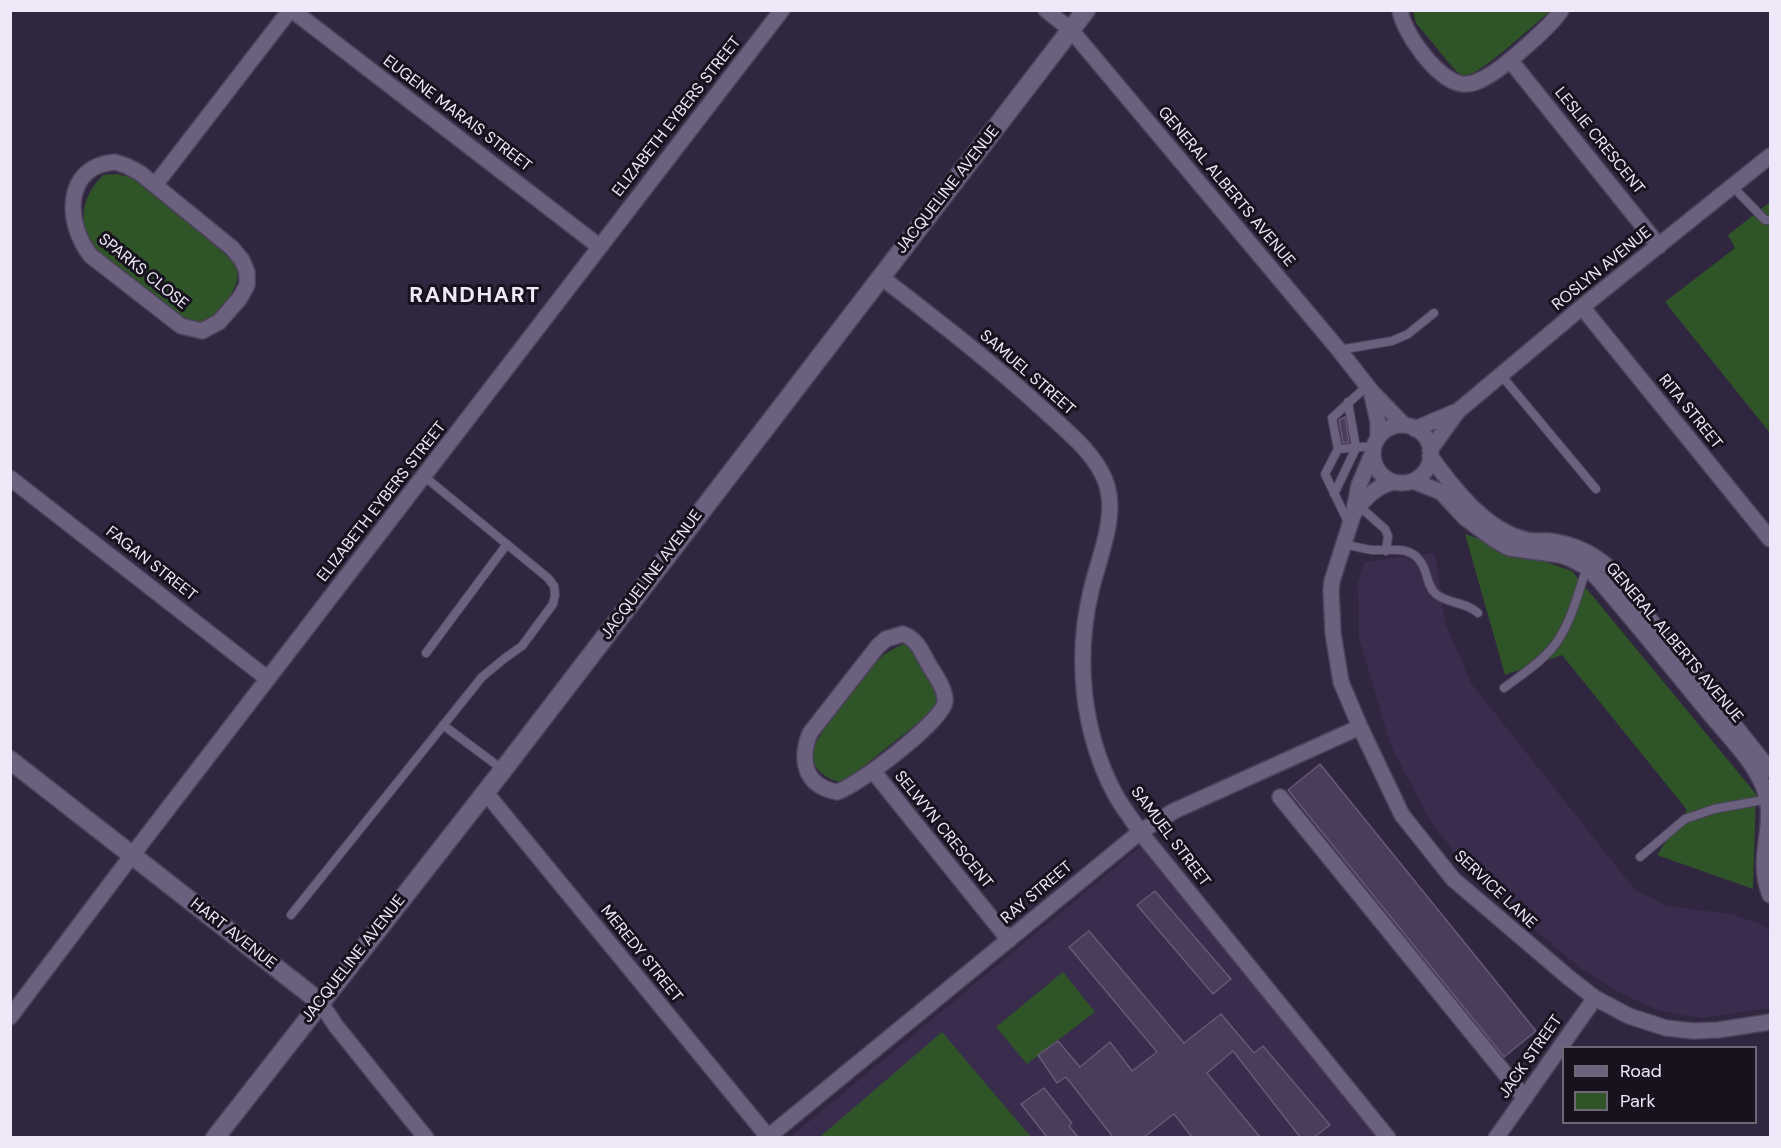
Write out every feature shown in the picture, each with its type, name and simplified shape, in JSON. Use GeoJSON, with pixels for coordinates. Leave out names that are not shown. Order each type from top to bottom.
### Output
{"type":"FeatureCollection","features":[{"type":"Feature","properties":{"kind":"street"},"geometry":{"type":"LineString","coordinates":[[154,185],[291,10]]}},
{"type":"Feature","properties":{"kind":"street","name":"EUGENE MARAIS STREET"},"geometry":{"type":"LineString","coordinates":[[291,10],[600,247]]}},
{"type":"Feature","properties":{"kind":"street","name":"ELIZABETH EYBERS STREET"},"geometry":{"type":"LineString","coordinates":[[10,1017],[782,10]]}},
{"type":"Feature","properties":{"kind":"street","name":"GENERAL ALBERTS AVENUE"},"geometry":{"type":"LineString","coordinates":[[1046,10],[1071,30],[1369,389],[1410,427]]}},
{"type":"Feature","properties":{"kind":"street","name":"JACQUELINE AVENUE"},"geometry":{"type":"LineString","coordinates":[[215,1137],[486,793],[1086,10]]}},
{"type":"Feature","properties":{"kind":"street"},"geometry":{"type":"LineString","coordinates":[[1400,10],[1404,26],[1415,44],[1448,79],[1466,85],[1495,72],[1552,21],[1561,10]]}},
{"type":"Feature","properties":{"kind":"street","name":"LESLIE CRESCENT"},"geometry":{"type":"LineString","coordinates":[[1510,60],[1659,246]]}},
{"type":"Feature","properties":{"kind":"street","name":"ROSLYN AVENUE"},"geometry":{"type":"LineString","coordinates":[[1458,411],[1582,307],[1770,156]]}},
{"type":"Feature","properties":{"kind":"street","name":"SPARKS CLOSE"},"geometry":{"type":"LineString","coordinates":[[115,162],[127,166],[154,185],[232,248],[248,272],[247,285],[240,298],[212,328],[202,330],[181,326],[91,256],[81,244],[74,226],[72,212],[74,196],[84,176],[93,168],[104,163],[115,162]]}},
{"type":"Feature","properties":{"kind":"street","name":"SAMUEL STREET"},"geometry":{"type":"LineString","coordinates":[[881,277],[1002,371],[1084,448],[1096,463],[1105,479],[1112,510],[1090,594],[1084,646],[1083,684],[1089,725],[1099,759],[1115,794],[1140,832],[1388,1137]]}},
{"type":"Feature","properties":{"kind":"street","name":"RITA STREET"},"geometry":{"type":"LineString","coordinates":[[1582,307],[1770,539]]}},
{"type":"Feature","properties":{"kind":"street"},"geometry":{"type":"LineString","coordinates":[[1369,389],[1378,416],[1375,465],[1382,475],[1393,482]]}},
{"type":"Feature","properties":{"kind":"street"},"geometry":{"type":"LineString","coordinates":[[1375,446],[1385,431],[1394,427],[1410,427],[1458,411]]}},
{"type":"Feature","properties":{"kind":"street"},"geometry":{"type":"LineString","coordinates":[[1354,515],[1378,487],[1393,482],[1413,481],[1425,471],[1430,453],[1458,411]]}},
{"type":"Feature","properties":{"kind":"street"},"geometry":{"type":"LineString","coordinates":[[1410,427],[1425,437],[1430,453]]}},
{"type":"Feature","properties":{"kind":"street","name":"SERVICE LANE"},"geometry":{"type":"LineString","coordinates":[[1375,446],[1359,485],[1354,515],[1331,590],[1333,633],[1341,682],[1402,815],[1453,879],[1595,998],[1629,1016],[1666,1028],[1693,1031],[1718,1030],[1770,1022]]}},
{"type":"Feature","properties":{"kind":"street","name":"GENERAL ALBERTS AVENUE"},"geometry":{"type":"LineString","coordinates":[[1430,453],[1459,491],[1488,520],[1502,530],[1526,540],[1563,543],[1576,547],[1588,560],[1599,580],[1673,658],[1770,770]]}},
{"type":"Feature","properties":{"kind":"street","name":"FAGAN STREET"},"geometry":{"type":"LineString","coordinates":[[10,478],[268,679]]}},
{"type":"Feature","properties":{"kind":"street","name":"GENERAL ALBERTS AVENUE"},"geometry":{"type":"LineString","coordinates":[[1413,481],[1441,492],[1465,518],[1509,548],[1588,560]]}},
{"type":"Feature","properties":{"kind":"street","name":"SELWYN CRESCENT"},"geometry":{"type":"LineString","coordinates":[[903,634],[915,642],[937,677],[943,690],[944,707],[927,727],[873,771],[845,790],[837,792],[828,790],[820,787],[806,769],[805,746],[817,722],[878,646],[886,639],[903,634]]}},
{"type":"Feature","properties":{"kind":"street","name":"GENERAL ALBERTS AVENUE"},"geometry":{"type":"LineString","coordinates":[[1673,658],[1752,766],[1769,799],[1769,825],[1763,872],[1770,895]]}},
{"type":"Feature","properties":{"kind":"street","name":"RAY STREET"},"geometry":{"type":"LineString","coordinates":[[769,1137],[1140,832],[1174,812],[1360,727]]}},
{"type":"Feature","properties":{"kind":"street","name":"HART AVENUE"},"geometry":{"type":"LineString","coordinates":[[10,760],[320,1002],[336,1026],[426,1137]]}},
{"type":"Feature","properties":{"kind":"street","name":"SELWYN CRESCENT"},"geometry":{"type":"LineString","coordinates":[[873,771],[1009,940]]}},
{"type":"Feature","properties":{"kind":"street","name":"MEREDY STREET"},"geometry":{"type":"LineString","coordinates":[[486,793],[769,1137]]}},
{"type":"Feature","properties":{"kind":"street"},"geometry":{"type":"LineString","coordinates":[[1280,797],[1525,1098]]}},
{"type":"Feature","properties":{"kind":"street","name":"JACK STREET"},"geometry":{"type":"LineString","coordinates":[[1497,1137],[1595,998]]}},
{"type":"Feature","properties":{"kind":"lane"},"geometry":{"type":"LineString","coordinates":[[1733,187],[1765,220],[1770,220]]}},
{"type":"Feature","properties":{"kind":"lane"},"geometry":{"type":"LineString","coordinates":[[1339,351],[1392,341],[1408,334],[1434,313]]}},
{"type":"Feature","properties":{"kind":"lane"},"geometry":{"type":"LineString","coordinates":[[1501,375],[1596,489]]}},
{"type":"Feature","properties":{"kind":"lane"},"geometry":{"type":"LineString","coordinates":[[1369,389],[1348,402],[1332,416],[1338,449],[1325,474],[1334,494],[1354,515],[1384,529],[1388,536],[1386,551]]}},
{"type":"Feature","properties":{"kind":"lane"},"geometry":{"type":"LineString","coordinates":[[1334,494],[1356,448],[1348,402]]}},
{"type":"Feature","properties":{"kind":"lane"},"geometry":{"type":"LineString","coordinates":[[1338,449],[1375,446]]}},
{"type":"Feature","properties":{"kind":"lane"},"geometry":{"type":"LineString","coordinates":[[291,915],[482,677],[528,640],[553,604],[554,586],[548,578],[424,477]]}},
{"type":"Feature","properties":{"kind":"lane"},"geometry":{"type":"LineString","coordinates":[[426,653],[507,544]]}},
{"type":"Feature","properties":{"kind":"lane"},"geometry":{"type":"LineString","coordinates":[[1344,544],[1386,551],[1402,549],[1413,553],[1421,562],[1430,587],[1435,593],[1444,599],[1474,609],[1478,614]]}},
{"type":"Feature","properties":{"kind":"lane"},"geometry":{"type":"LineString","coordinates":[[1504,688],[1537,663],[1559,639],[1573,610],[1588,560]]}},
{"type":"Feature","properties":{"kind":"lane"},"geometry":{"type":"LineString","coordinates":[[443,725],[503,770]]}},
{"type":"Feature","properties":{"kind":"lane"},"geometry":{"type":"LineString","coordinates":[[1640,857],[1679,824],[1691,817],[1714,808],[1769,799]]}},
{"type":"Feature","properties":{"kind":"shaded area"},"geometry":{"type":"Polygon","coordinates":[[[1435,553],[1445,622],[1471,683],[1635,890],[1667,906],[1730,914],[1759,923],[1770,930],[1770,1008],[1700,1018],[1660,1011],[1622,994],[1580,968],[1496,896],[1458,857],[1428,817],[1391,746],[1359,638],[1358,582],[1364,562],[1435,553]]]}},
{"type":"Feature","properties":{"kind":"shaded area"},"geometry":{"type":"Polygon","coordinates":[[[1140,847],[1380,1137],[789,1138],[1140,847]]]}},
{"type":"Feature","properties":{"kind":"green space"},"geometry":{"type":"Polygon","coordinates":[[[1413,10],[1551,11],[1485,66],[1465,75],[1454,69],[1416,23],[1413,10]]]}},
{"type":"Feature","properties":{"kind":"green space"},"geometry":{"type":"Polygon","coordinates":[[[117,174],[132,178],[174,210],[234,262],[237,272],[235,286],[223,309],[210,322],[201,324],[191,321],[165,306],[101,256],[93,246],[84,225],[85,204],[89,194],[103,175],[117,174]]]}},
{"type":"Feature","properties":{"kind":"green space"},"geometry":{"type":"Polygon","coordinates":[[[1770,202],[1770,433],[1665,302],[1735,248],[1728,235],[1770,202]]]}},
{"type":"Feature","properties":{"kind":"green space"},"geometry":{"type":"Polygon","coordinates":[[[1465,534],[1572,571],[1756,794],[1753,889],[1657,855],[1687,810],[1562,655],[1505,675],[1465,534]]]}},
{"type":"Feature","properties":{"kind":"green space"},"geometry":{"type":"Polygon","coordinates":[[[904,644],[912,647],[938,693],[936,705],[923,719],[850,777],[840,782],[829,778],[820,772],[813,757],[813,751],[822,732],[877,661],[904,644]]]}},
{"type":"Feature","properties":{"kind":"green space"},"geometry":{"type":"Polygon","coordinates":[[[1063,972],[1095,1012],[1027,1064],[996,1027],[1063,972]]]}},
{"type":"Feature","properties":{"kind":"green space"},"geometry":{"type":"Polygon","coordinates":[[[942,1032],[1031,1137],[820,1137],[942,1032]]]}},
{"type":"Feature","properties":{"kind":"building"},"geometry":{"type":"Polygon","coordinates":[[[1345,417],[1349,442],[1343,443],[1339,420],[1345,417]]]}},
{"type":"Feature","properties":{"kind":"building"},"geometry":{"type":"Polygon","coordinates":[[[1320,764],[1536,1031],[1504,1057],[1288,790],[1320,764]]]}},
{"type":"Feature","properties":{"kind":"building"},"geometry":{"type":"Polygon","coordinates":[[[1155,891],[1231,979],[1213,994],[1137,905],[1155,891]]]}},
{"type":"Feature","properties":{"kind":"building"},"geometry":{"type":"Polygon","coordinates":[[[1089,931],[1184,1043],[1221,1014],[1254,1053],[1263,1046],[1330,1125],[1314,1137],[1300,1137],[1233,1051],[1207,1073],[1260,1137],[1192,1137],[1174,1114],[1144,1137],[1113,1137],[1066,1077],[1057,1083],[1038,1055],[1058,1041],[1080,1067],[1110,1042],[1132,1071],[1157,1052],[1069,947],[1089,931]]]}},
{"type":"Feature","properties":{"kind":"building"},"geometry":{"type":"Polygon","coordinates":[[[1044,1088],[1072,1123],[1069,1126],[1078,1137],[1047,1137],[1021,1104],[1044,1088]]]}},
{"type":"Feature","properties":{"kind":"district","name":"RANDHART"},"geometry":{"type":"Point","coordinates":[475,296]}}]}
